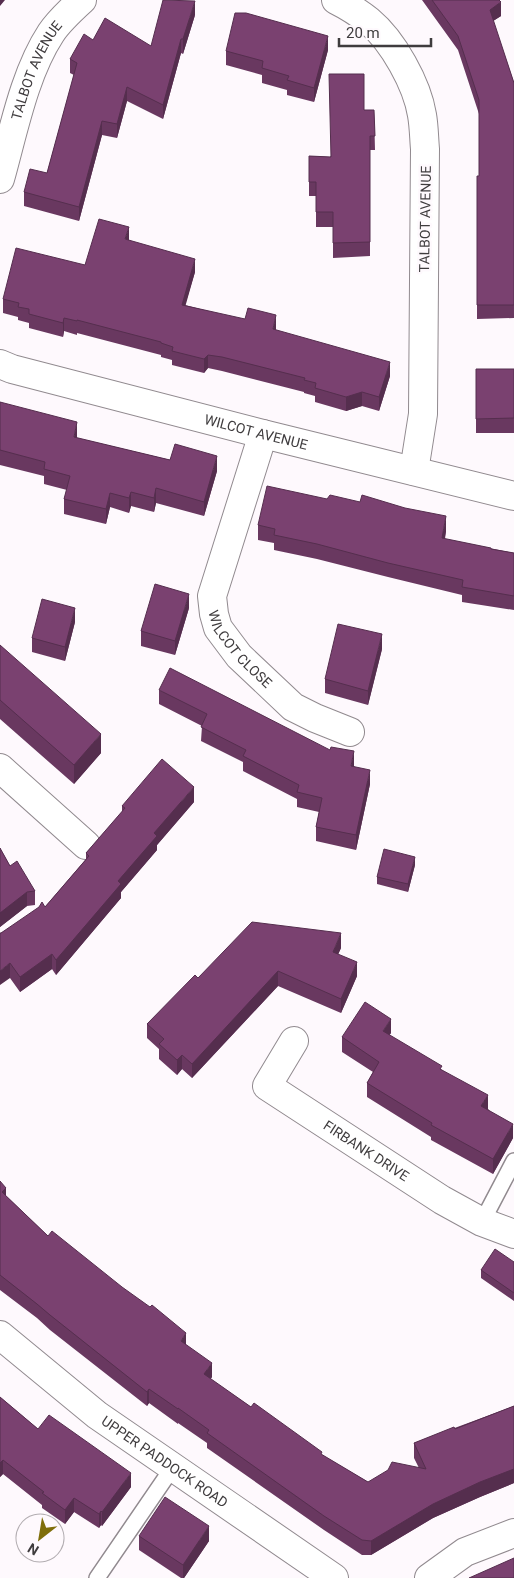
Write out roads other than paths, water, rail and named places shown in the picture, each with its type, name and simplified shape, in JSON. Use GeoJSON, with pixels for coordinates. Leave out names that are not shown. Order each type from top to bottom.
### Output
{"type":"FeatureCollection","features":[{"type":"Feature","properties":{"kind":"street","name":"TALBOT AVENUE"},"geometry":{"type":"LineString","coordinates":[[0,179],[27,85],[39,55],[51,33],[70,10],[82,0]]}},
{"type":"Feature","properties":{"kind":"street","name":"TALBOT AVENUE"},"geometry":{"type":"LineString","coordinates":[[336,0],[370,22],[394,50],[414,85],[422,113],[425,150],[423,414],[414,471]]}},
{"type":"Feature","properties":{"kind":"street","name":"WILCOT AVENUE"},"geometry":{"type":"LineString","coordinates":[[0,364],[12,369],[263,434],[514,496]]}},
{"type":"Feature","properties":{"kind":"street","name":"WILCOT CLOSE"},"geometry":{"type":"LineString","coordinates":[[263,434],[212,596],[218,628],[239,656],[293,707],[350,732]]}},
{"type":"Feature","properties":{"kind":"street"},"geometry":{"type":"LineString","coordinates":[[0,768],[86,845]]}},
{"type":"Feature","properties":{"kind":"street","name":"FIRBANK DRIVE"},"geometry":{"type":"LineString","coordinates":[[294,1041],[267,1086],[442,1200],[482,1222],[514,1234]]}},
{"type":"Feature","properties":{"kind":"street","name":"UPPER PADDOCK ROAD"},"geometry":{"type":"LineString","coordinates":[[0,1335],[97,1415],[334,1578]]}},
{"type":"Feature","properties":{"kind":"street"},"geometry":{"type":"LineString","coordinates":[[429,1578],[465,1552],[514,1533]]}},
{"type":"Feature","properties":{"kind":"lane"},"geometry":{"type":"LineString","coordinates":[[482,1222],[514,1161]]}},
{"type":"Feature","properties":{"kind":"lane"},"geometry":{"type":"LineString","coordinates":[[98,1578],[173,1468]]}}]}
